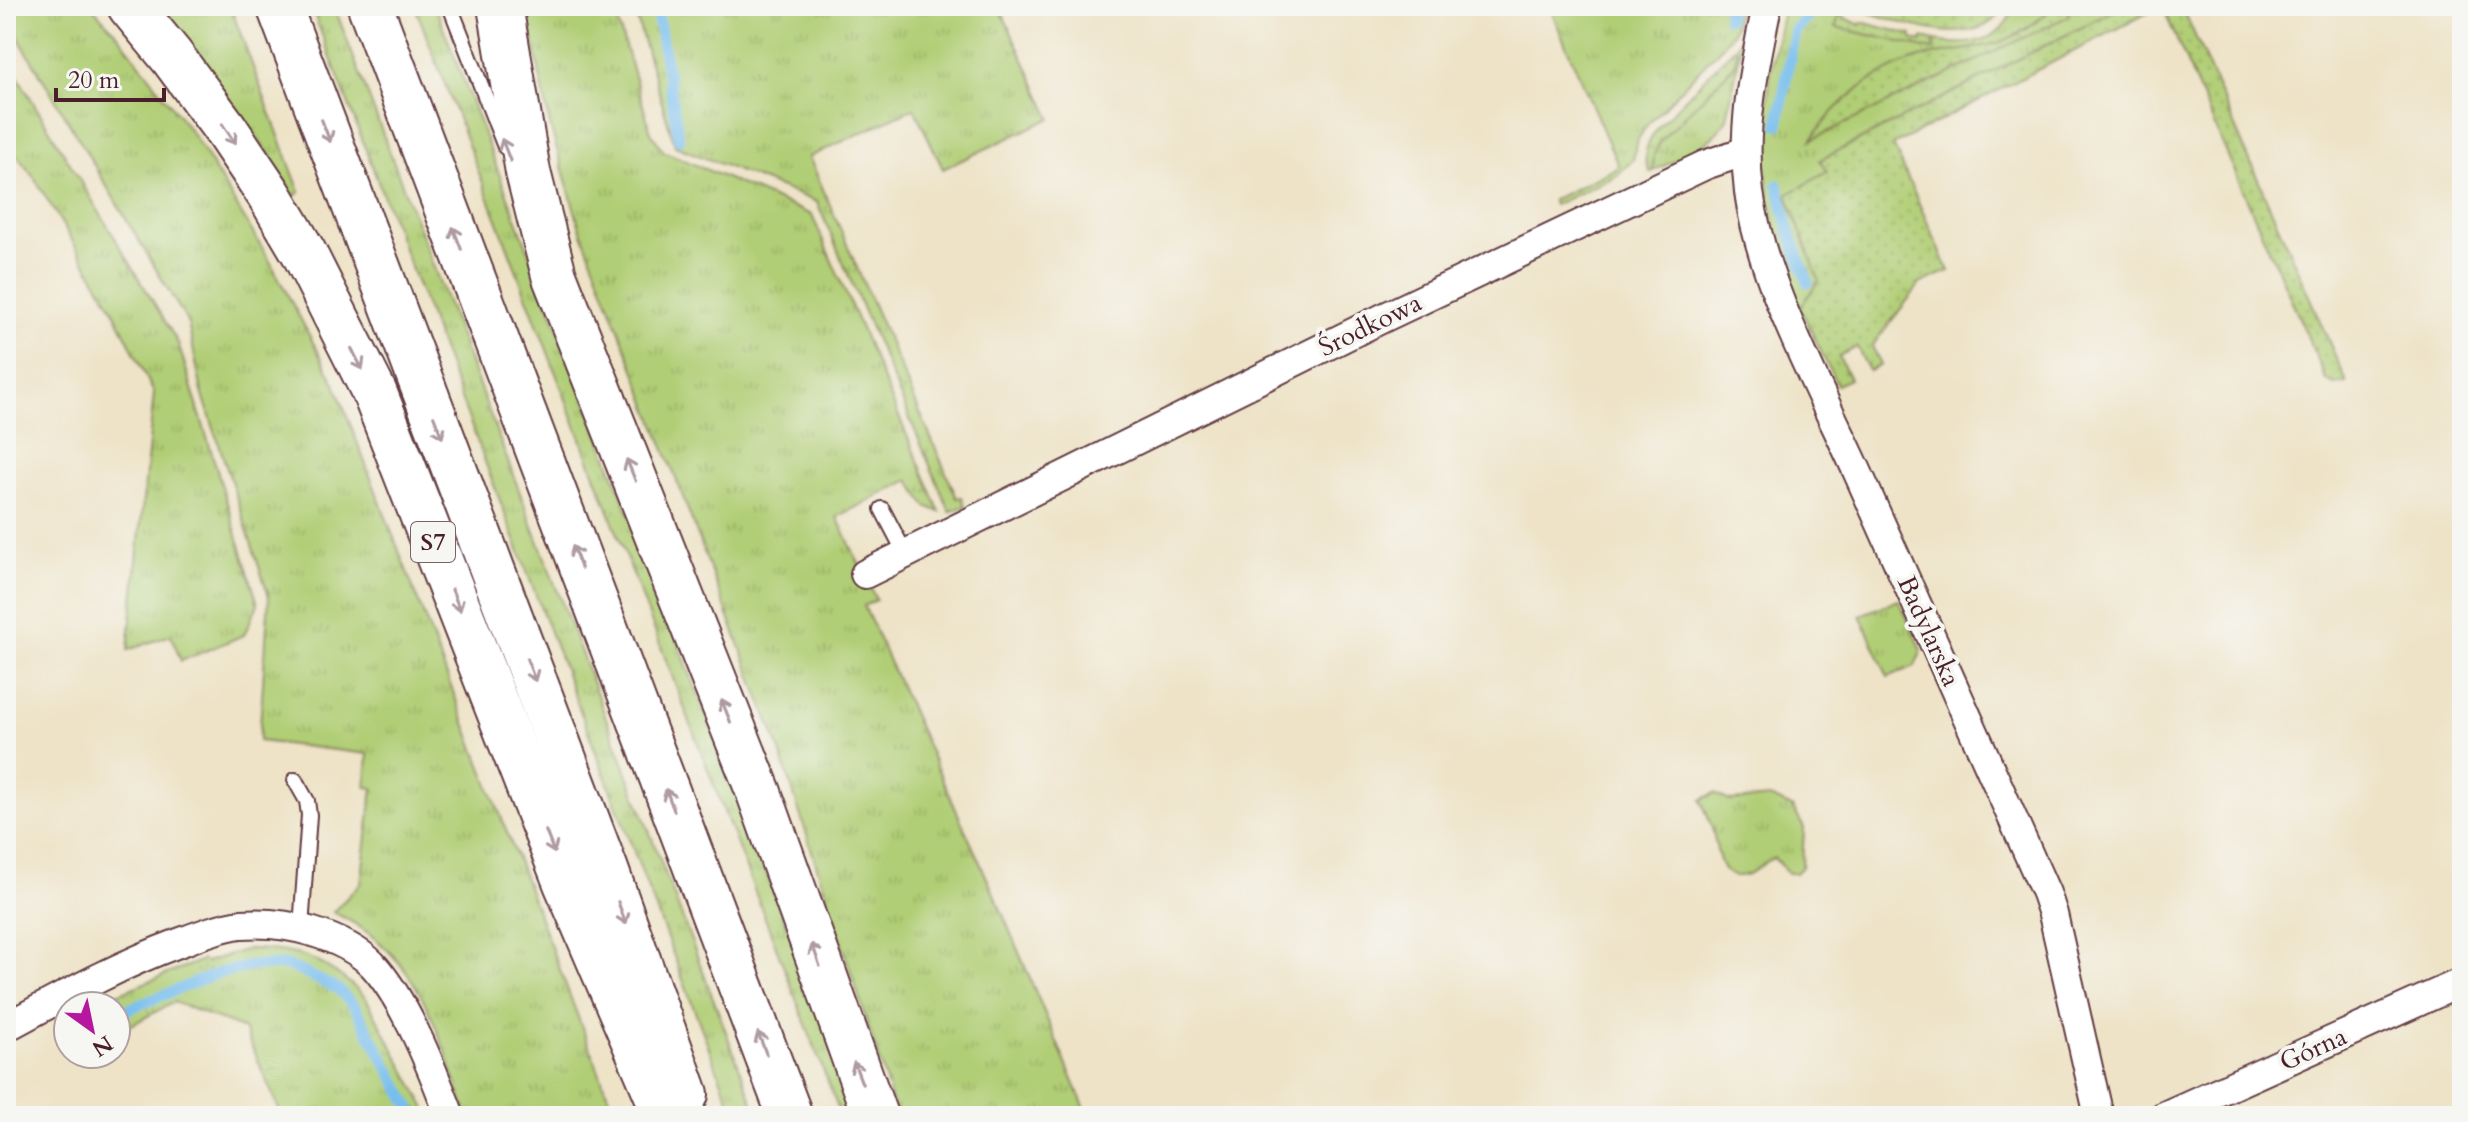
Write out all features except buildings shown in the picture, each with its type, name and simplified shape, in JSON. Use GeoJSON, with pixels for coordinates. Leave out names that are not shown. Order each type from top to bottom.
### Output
{"type":"FeatureCollection","features":[{"type":"Feature","properties":{"kind":"highway","name":"S7"},"geometry":{"type":"LineString","coordinates":[[130,6],[224,127],[269,194],[304,253],[375,394],[566,883],[666,1116]]}},
{"type":"Feature","properties":{"kind":"highway"},"geometry":{"type":"LineString","coordinates":[[279,6],[601,855],[694,1116]]}},
{"type":"Feature","properties":{"kind":"highway"},"geometry":{"type":"LineString","coordinates":[[370,6],[790,1116]]}},
{"type":"Feature","properties":{"kind":"highway"},"geometry":{"type":"LineString","coordinates":[[397,6],[426,157]]}},
{"type":"Feature","properties":{"kind":"highway"},"geometry":{"type":"LineString","coordinates":[[500,6],[528,172],[554,275],[759,793],[875,1116]]}},
{"type":"Feature","properties":{"kind":"street"},"geometry":{"type":"LineString","coordinates":[[1746,151],[1752,75],[1767,6]]}},
{"type":"Feature","properties":{"kind":"street","name":"Środkowa"},"geometry":{"type":"LineString","coordinates":[[865,574],[1601,214],[1705,165],[1746,151]]}},
{"type":"Feature","properties":{"kind":"street","name":"Badylarska"},"geometry":{"type":"LineString","coordinates":[[1746,151],[1749,191],[1758,235],[1782,304],[2046,893],[2099,1116]]}},
{"type":"Feature","properties":{"kind":"street"},"geometry":{"type":"LineString","coordinates":[[6,1027],[134,960],[200,935],[240,924],[274,923],[301,928],[345,944],[370,963],[390,986],[450,1116]]}},
{"type":"Feature","properties":{"kind":"street","name":"Górna"},"geometry":{"type":"LineString","coordinates":[[2164,1116],[2462,982]]}},
{"type":"Feature","properties":{"kind":"lane"},"geometry":{"type":"LineString","coordinates":[[450,6],[554,275]]}},
{"type":"Feature","properties":{"kind":"lane"},"geometry":{"type":"LineString","coordinates":[[882,509],[905,553]]}},
{"type":"Feature","properties":{"kind":"lane"},"geometry":{"type":"LineString","coordinates":[[295,780],[307,801],[309,815],[301,928]]}},
{"type":"Feature","properties":{"kind":"green space"},"geometry":{"type":"Polygon","coordinates":[[[6,6],[91,6],[118,35],[194,136],[267,256],[334,382],[616,1116],[468,1116],[435,1025],[407,973],[388,950],[363,929],[333,912],[361,883],[373,788],[366,787],[368,754],[259,741],[269,597],[202,392],[188,323],[21,42],[6,14],[6,6]]]}},
{"type":"Feature","properties":{"kind":"green space"},"geometry":{"type":"Polygon","coordinates":[[[162,6],[230,6],[300,192],[294,196],[259,140],[162,6]]]}},
{"type":"Feature","properties":{"kind":"green space"},"geometry":{"type":"Polygon","coordinates":[[[311,6],[334,6],[758,1116],[735,1116],[311,6]]]}},
{"type":"Feature","properties":{"kind":"green space"},"geometry":{"type":"Polygon","coordinates":[[[415,6],[435,6],[859,1116],[841,1116],[415,6]]]}},
{"type":"Feature","properties":{"kind":"green space"},"geometry":{"type":"Polygon","coordinates":[[[526,6],[613,6],[651,132],[663,151],[812,215],[940,512],[926,506],[909,480],[837,517],[876,600],[864,606],[995,896],[1086,1111],[1074,1116],[897,1116],[779,748],[580,228],[550,125],[526,6]]]}},
{"type":"Feature","properties":{"kind":"green space"},"geometry":{"type":"Polygon","coordinates":[[[633,6],[999,6],[1051,118],[943,169],[914,108],[809,157],[957,498],[962,497],[965,506],[950,512],[817,202],[675,146],[633,6]]]}},
{"type":"Feature","properties":{"kind":"green space"},"geometry":{"type":"Polygon","coordinates":[[[1549,6],[1739,6],[1733,31],[1647,125],[1638,139],[1633,160],[1616,176],[1554,205],[1552,200],[1619,167],[1549,6]]]}},
{"type":"Feature","properties":{"kind":"green space"},"geometry":{"type":"Polygon","coordinates":[[[1784,6],[1805,6],[1839,15],[1836,27],[1933,49],[1935,41],[1972,42],[1993,35],[2002,28],[2014,6],[2123,6],[1820,160],[1827,172],[1787,195],[1820,280],[1800,308],[1777,235],[1765,159],[1767,101],[1784,6]],[[2051,9],[2025,30],[1996,44],[1922,58],[1898,66],[1869,82],[1844,102],[1812,139],[2068,16],[2068,11],[2051,9]]]}},
{"type":"Feature","properties":{"kind":"green space"},"geometry":{"type":"Polygon","coordinates":[[[1848,6],[2004,7],[1991,22],[1974,30],[1954,32],[1909,25],[1848,6]]]}},
{"type":"Feature","properties":{"kind":"green space"},"geometry":{"type":"Polygon","coordinates":[[[2123,6],[2161,6],[1893,145],[1949,271],[1921,283],[1872,346],[1881,365],[1869,371],[1857,347],[1839,357],[1850,379],[1837,385],[1800,308],[1819,280],[1787,195],[1827,172],[1820,160],[2123,6]]]}},
{"type":"Feature","properties":{"kind":"green space"},"geometry":{"type":"Polygon","coordinates":[[[2162,6],[2182,6],[2347,383],[2334,385],[2327,381],[2162,6]]]}},
{"type":"Feature","properties":{"kind":"green space"},"geometry":{"type":"Polygon","coordinates":[[[2051,9],[2068,11],[2069,16],[1811,140],[1847,99],[1893,68],[1928,56],[2007,40],[2051,9]]]}},
{"type":"Feature","properties":{"kind":"green space"},"geometry":{"type":"Polygon","coordinates":[[[1839,15],[1860,25],[1861,22],[1912,35],[1912,39],[1922,42],[1923,38],[1935,41],[1933,50],[1836,27],[1839,15]]]}},
{"type":"Feature","properties":{"kind":"green space"},"geometry":{"type":"Polygon","coordinates":[[[1743,36],[1727,118],[1721,128],[1695,150],[1653,171],[1654,155],[1660,141],[1734,66],[1735,47],[1743,36]]]}},
{"type":"Feature","properties":{"kind":"green space"},"geometry":{"type":"Polygon","coordinates":[[[1735,47],[1734,66],[1660,141],[1654,155],[1653,171],[1650,172],[1646,154],[1648,143],[1658,127],[1735,47]]]}},
{"type":"Feature","properties":{"kind":"green space"},"geometry":{"type":"Polygon","coordinates":[[[6,57],[178,343],[258,604],[244,635],[181,661],[171,635],[128,650],[154,393],[111,305],[35,179],[6,141],[6,57]]]}},
{"type":"Feature","properties":{"kind":"green space"},"geometry":{"type":"Polygon","coordinates":[[[1899,600],[1922,650],[1915,666],[1888,677],[1860,615],[1899,600]]]}},
{"type":"Feature","properties":{"kind":"green space"},"geometry":{"type":"Polygon","coordinates":[[[1715,793],[1729,801],[1773,798],[1793,808],[1804,828],[1802,867],[1796,873],[1788,873],[1774,858],[1748,874],[1738,876],[1724,870],[1701,800],[1715,793]]]}},
{"type":"Feature","properties":{"kind":"green space"},"geometry":{"type":"Polygon","coordinates":[[[248,949],[283,951],[326,966],[366,998],[430,1116],[282,1116],[244,1029],[174,1002],[132,1024],[132,990],[127,990],[202,960],[206,962],[248,949]]]}},
{"type":"Feature","properties":{"kind":"waterway"},"geometry":{"type":"LineString","coordinates":[[656,6],[679,140]]}},
{"type":"Feature","properties":{"kind":"waterway"},"geometry":{"type":"LineString","coordinates":[[1728,6],[1728,18]]}},
{"type":"Feature","properties":{"kind":"waterway"},"geometry":{"type":"LineString","coordinates":[[1778,125],[1795,30],[1812,11]]}},
{"type":"Feature","properties":{"kind":"waterway"},"geometry":{"type":"LineString","coordinates":[[1778,185],[1790,233],[1808,282]]}},
{"type":"Feature","properties":{"kind":"waterway"},"geometry":{"type":"LineString","coordinates":[[132,1008],[219,973],[252,966],[287,965],[338,989],[355,1007],[415,1116]]}}]}
